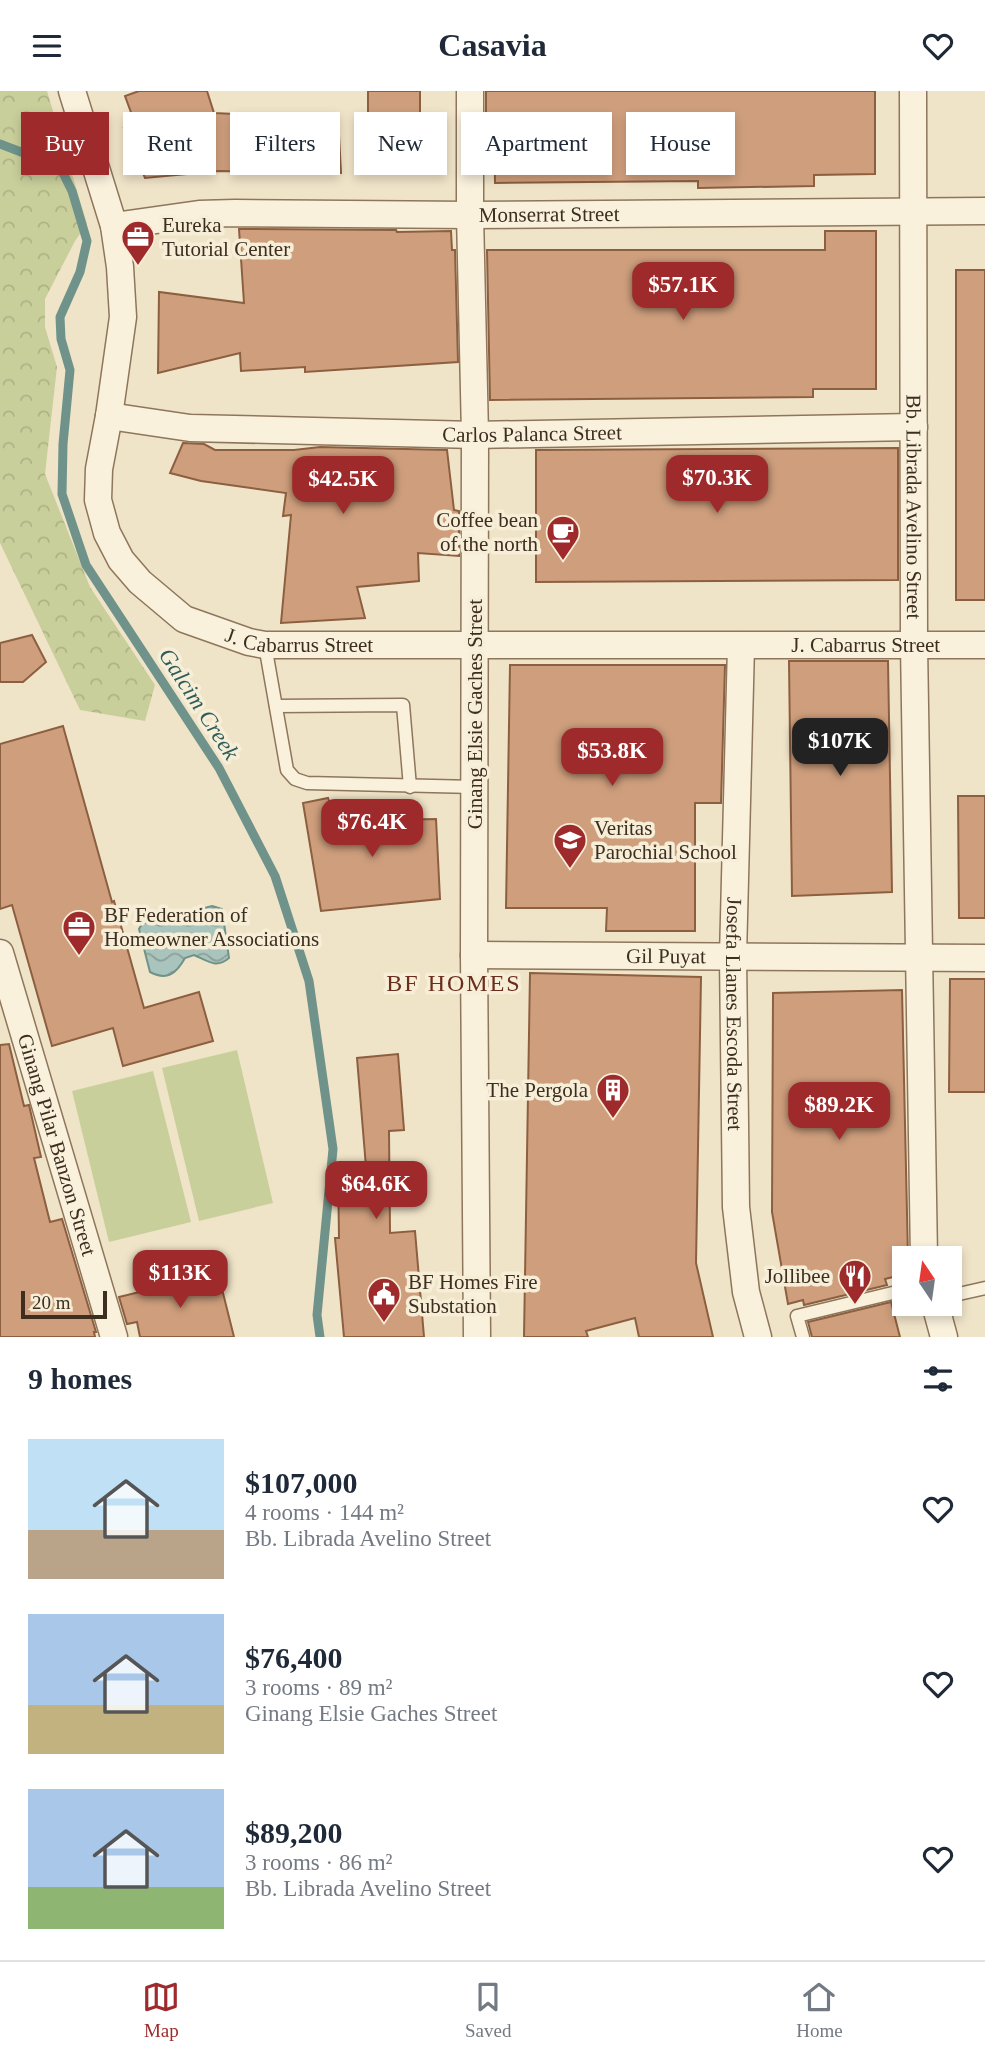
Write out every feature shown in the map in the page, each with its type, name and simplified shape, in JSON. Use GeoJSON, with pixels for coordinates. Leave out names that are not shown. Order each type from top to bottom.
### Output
{"type":"FeatureCollection","features":[{"type":"Feature","properties":{"kind":"street","name":"J. Cabarrus Street"},"geometry":{"type":"LineString","coordinates":[[72,91],[114,226],[120,267],[123,317],[99,469],[99,500],[107,533],[121,560],[140,582],[184,619],[265,645],[985,645]]}},
{"type":"Feature","properties":{"kind":"street","name":"Ginang Elsie Gaches Street"},"geometry":{"type":"LineString","coordinates":[[470,91],[475,435],[474,955],[477,1337]]}},
{"type":"Feature","properties":{"kind":"street","name":"Bb. Librada Avelino Street"},"geometry":{"type":"LineString","coordinates":[[912,91],[914,645],[924,1246]]}},
{"type":"Feature","properties":{"kind":"street","name":"Monserrat Street"},"geometry":{"type":"LineString","coordinates":[[114,226],[200,214],[985,211]]}},
{"type":"Feature","properties":{"kind":"street","name":"Carlos Palanca Street"},"geometry":{"type":"LineString","coordinates":[[109,416],[190,428],[475,435],[914,427]]}},
{"type":"Feature","properties":{"kind":"street","name":"Josefa Llanes Escoda Street"},"geometry":{"type":"LineString","coordinates":[[741,646],[733,956],[736,1207],[746,1292],[758,1337]]}},
{"type":"Feature","properties":{"kind":"street","name":"Ginang Pilar Banzon Street"},"geometry":{"type":"LineString","coordinates":[[0,953],[114,1337]]}},
{"type":"Feature","properties":{"kind":"street","name":"Gil Puyat"},"geometry":{"type":"LineString","coordinates":[[474,955],[985,958]]}},
{"type":"Feature","properties":{"kind":"street"},"geometry":{"type":"LineString","coordinates":[[938,1316],[944,1337]]}},
{"type":"Feature","properties":{"kind":"lane"},"geometry":{"type":"LineString","coordinates":[[265,645],[287,770],[295,779],[307,783],[475,787]]}},
{"type":"Feature","properties":{"kind":"lane"},"geometry":{"type":"LineString","coordinates":[[276,706],[403,705],[410,787]]}},
{"type":"Feature","properties":{"kind":"lane"},"geometry":{"type":"LineString","coordinates":[[962,1293],[985,1288]]}},
{"type":"Feature","properties":{"kind":"lane"},"geometry":{"type":"LineString","coordinates":[[803,1337],[797,1316],[892,1293]]}},
{"type":"Feature","properties":{"kind":"green space"},"geometry":{"type":"Polygon","coordinates":[[[0,91],[47,91],[53,112],[21,112],[21,175],[72,175],[87,224],[75,241],[45,299],[45,327],[57,367],[45,474],[90,587],[155,685],[145,721],[80,710],[0,543],[0,91]]]}},
{"type":"Feature","properties":{"kind":"green space"},"geometry":{"type":"Polygon","coordinates":[[[237,1050],[273,1203],[199,1221],[162,1068],[237,1050]]]}},
{"type":"Feature","properties":{"kind":"green space"},"geometry":{"type":"Polygon","coordinates":[[[153,1071],[191,1222],[109,1242],[72,1091],[153,1071]]]}},
{"type":"Feature","properties":{"kind":"water"},"geometry":{"type":"Polygon","coordinates":[[[212,906],[222,909],[229,958],[216,963],[194,955],[185,958],[178,968],[166,976],[150,972],[139,929],[142,924],[212,906]]]}},
{"type":"Feature","properties":{"kind":"building"},"geometry":{"type":"Polygon","coordinates":[[[139,91],[207,91],[214,112],[131,112],[125,96],[139,91]]]}},
{"type":"Feature","properties":{"kind":"building"},"geometry":{"type":"Polygon","coordinates":[[[368,91],[420,91],[420,112],[368,112],[368,91]]]}},
{"type":"Feature","properties":{"kind":"building"},"geometry":{"type":"Polygon","coordinates":[[[486,91],[875,91],[875,174],[814,175],[814,186],[698,188],[698,181],[495,183],[495,175],[612,175],[612,112],[486,112],[486,91]]]}},
{"type":"Feature","properties":{"kind":"building"},"geometry":{"type":"Polygon","coordinates":[[[216,113],[230,114],[230,171],[216,171],[216,113]]]}},
{"type":"Feature","properties":{"kind":"building"},"geometry":{"type":"Polygon","coordinates":[[[144,175],[177,175],[145,178],[144,175]]]}},
{"type":"Feature","properties":{"kind":"building"},"geometry":{"type":"Polygon","coordinates":[[[239,229],[451,231],[452,250],[455,250],[458,362],[305,372],[305,367],[241,371],[240,353],[158,373],[159,292],[244,303],[239,229]]]}},
{"type":"Feature","properties":{"kind":"building"},"geometry":{"type":"Polygon","coordinates":[[[825,231],[876,231],[876,389],[813,389],[813,397],[490,400],[487,250],[825,250],[825,231]]]}},
{"type":"Feature","properties":{"kind":"building"},"geometry":{"type":"Polygon","coordinates":[[[956,270],[985,270],[985,600],[956,600],[956,270]]]}},
{"type":"Feature","properties":{"kind":"building"},"geometry":{"type":"Polygon","coordinates":[[[183,443],[204,444],[215,450],[294,450],[320,447],[447,450],[454,510],[459,511],[459,556],[418,553],[419,581],[357,587],[365,618],[281,623],[291,515],[283,516],[286,493],[201,481],[170,473],[183,443]]]}},
{"type":"Feature","properties":{"kind":"building"},"geometry":{"type":"Polygon","coordinates":[[[898,448],[898,580],[536,582],[536,450],[898,448]]]}},
{"type":"Feature","properties":{"kind":"building"},"geometry":{"type":"Polygon","coordinates":[[[32,635],[46,662],[23,682],[0,682],[0,643],[32,635]]]}},
{"type":"Feature","properties":{"kind":"building"},"geometry":{"type":"Polygon","coordinates":[[[789,661],[888,661],[892,892],[792,896],[789,661]]]}},
{"type":"Feature","properties":{"kind":"building"},"geometry":{"type":"Polygon","coordinates":[[[510,665],[725,665],[721,803],[695,803],[695,931],[606,931],[607,908],[506,908],[510,665]]]}},
{"type":"Feature","properties":{"kind":"building"},"geometry":{"type":"Polygon","coordinates":[[[63,726],[144,1008],[199,992],[213,1041],[123,1066],[113,1028],[52,1046],[12,905],[0,909],[0,744],[63,726]]]}},
{"type":"Feature","properties":{"kind":"building"},"geometry":{"type":"Polygon","coordinates":[[[958,796],[985,796],[985,918],[959,918],[958,796]]]}},
{"type":"Feature","properties":{"kind":"building"},"geometry":{"type":"Polygon","coordinates":[[[328,798],[336,821],[436,819],[440,899],[321,911],[303,803],[328,798]]]}},
{"type":"Feature","properties":{"kind":"building","name":"The Pergola"},"geometry":{"type":"Polygon","coordinates":[[[530,973],[701,977],[696,1263],[713,1337],[639,1337],[635,1318],[586,1331],[588,1337],[524,1337],[530,973]]]}},
{"type":"Feature","properties":{"kind":"building"},"geometry":{"type":"Polygon","coordinates":[[[950,979],[985,979],[985,1092],[949,1092],[950,979]]]}},
{"type":"Feature","properties":{"kind":"building"},"geometry":{"type":"Polygon","coordinates":[[[902,990],[908,1246],[892,1246],[892,1277],[885,1279],[887,1285],[804,1305],[803,1300],[788,1304],[772,1212],[773,993],[902,990]]]}},
{"type":"Feature","properties":{"kind":"building"},"geometry":{"type":"Polygon","coordinates":[[[9,1044],[24,1106],[29,1105],[41,1157],[34,1158],[50,1222],[62,1219],[96,1332],[95,1337],[0,1337],[0,1045],[9,1044]]]}},
{"type":"Feature","properties":{"kind":"building"},"geometry":{"type":"Polygon","coordinates":[[[398,1054],[404,1130],[389,1131],[390,1233],[415,1231],[424,1337],[344,1337],[335,1238],[339,1238],[338,1167],[366,1167],[357,1058],[398,1054]]]}},
{"type":"Feature","properties":{"kind":"building"},"geometry":{"type":"Polygon","coordinates":[[[218,1273],[234,1337],[140,1337],[137,1322],[127,1324],[119,1297],[218,1273]]]}},
{"type":"Feature","properties":{"kind":"building"},"geometry":{"type":"Polygon","coordinates":[[[891,1302],[892,1316],[895,1316],[900,1337],[812,1337],[808,1322],[891,1302]]]}},
{"type":"Feature","properties":{"kind":"waterway","name":"Galcim Creek"},"geometry":{"type":"LineString","coordinates":[[0,144],[60,167],[72,191],[87,241],[80,272],[60,317],[61,339],[70,370],[63,444],[62,494],[86,565],[219,768],[275,876],[309,981],[333,1149],[317,1315],[320,1337]]}},
{"type":"Feature","properties":{"kind":"place","name":"Eureka Tutorial Center"},"geometry":{"type":"Point","coordinates":[138,267]}},
{"type":"Feature","properties":{"kind":"place","name":"Coffee bean of the north"},"geometry":{"type":"Point","coordinates":[563,562]}},
{"type":"Feature","properties":{"kind":"place","name":"Veritas Parochial School"},"geometry":{"type":"Point","coordinates":[570,870]}},
{"type":"Feature","properties":{"kind":"place","name":"BF Federation of Homeowner Associations"},"geometry":{"type":"Point","coordinates":[79,957]}},
{"type":"Feature","properties":{"kind":"place","name":"The Pergola"},"geometry":{"type":"Point","coordinates":[613,1120]}},
{"type":"Feature","properties":{"kind":"place","name":"Jollibee"},"geometry":{"type":"Point","coordinates":[855,1306]}},
{"type":"Feature","properties":{"kind":"place","name":"BF Homes Fire Substation"},"geometry":{"type":"Point","coordinates":[384,1324]}},
{"type":"Feature","properties":{"kind":"district","name":"BF HOMES"},"geometry":{"type":"Point","coordinates":[454,983]}}]}
